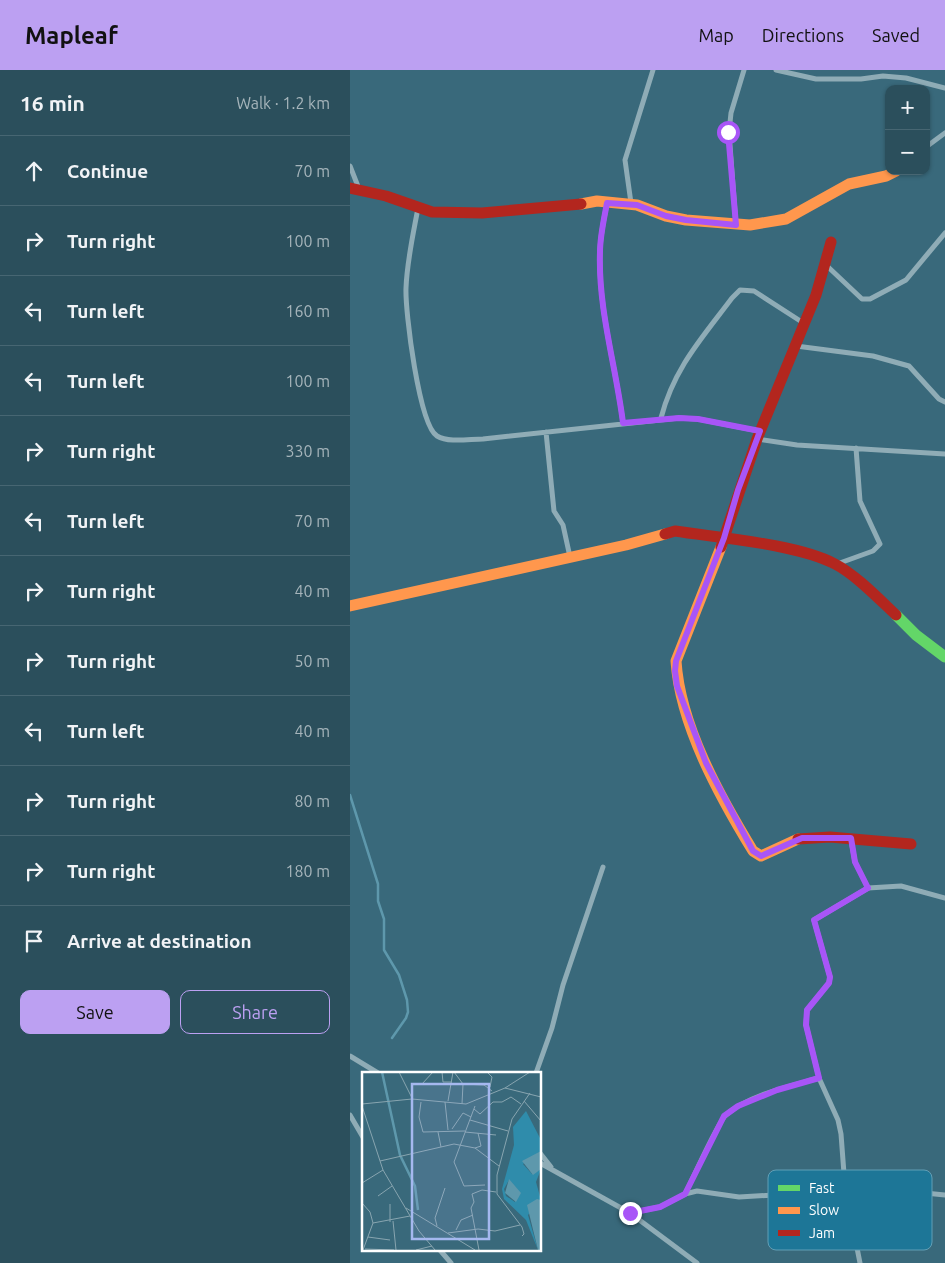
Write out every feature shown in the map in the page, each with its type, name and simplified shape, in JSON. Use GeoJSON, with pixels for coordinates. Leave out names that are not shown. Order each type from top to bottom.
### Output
{"type":"FeatureCollection","features":[{"type":"Feature","properties":{"kind":"street"},"geometry":{"type":"LineString","coordinates":[[631,204],[626,160],[653,70]]}},
{"type":"Feature","properties":{"kind":"street"},"geometry":{"type":"LineString","coordinates":[[736,225],[728,132],[731,113],[745,70]]}},
{"type":"Feature","properties":{"kind":"street"},"geometry":{"type":"LineString","coordinates":[[776,70],[816,79],[861,79],[883,76],[906,78],[945,88]]}},
{"type":"Feature","properties":{"kind":"street"},"geometry":{"type":"LineString","coordinates":[[930,144],[945,133]]}},
{"type":"Feature","properties":{"kind":"street"},"geometry":{"type":"LineString","coordinates":[[350,166],[355,189],[432,212],[482,213],[577,206],[597,201],[631,204],[666,216],[736,225],[769,223],[786,219],[849,184],[888,175]]}},
{"type":"Feature","properties":{"kind":"street"},"geometry":{"type":"LineString","coordinates":[[607,203],[600,252],[602,298],[619,388],[623,423]]}},
{"type":"Feature","properties":{"kind":"street"},"geometry":{"type":"LineString","coordinates":[[418,208],[408,261],[406,321],[422,405],[429,428],[437,436],[451,439],[483,439],[662,418],[698,419],[797,445],[945,454]]}},
{"type":"Feature","properties":{"kind":"street"},"geometry":{"type":"LineString","coordinates":[[826,265],[862,299],[870,299],[910,277],[945,233]]}},
{"type":"Feature","properties":{"kind":"street"},"geometry":{"type":"LineString","coordinates":[[831,242],[826,265],[805,324],[738,490],[724,538],[676,661],[675,671],[677,686],[706,763],[753,851],[761,856],[802,838],[851,838],[895,844],[911,844]]}},
{"type":"Feature","properties":{"kind":"street"},"geometry":{"type":"LineString","coordinates":[[662,418],[667,396],[678,371],[740,290],[754,291],[805,324]]}},
{"type":"Feature","properties":{"kind":"street"},"geometry":{"type":"LineString","coordinates":[[796,346],[873,356],[909,366],[939,399],[945,402]]}},
{"type":"Feature","properties":{"kind":"street"},"geometry":{"type":"LineString","coordinates":[[546,432],[554,511],[563,525],[570,557]]}},
{"type":"Feature","properties":{"kind":"street"},"geometry":{"type":"LineString","coordinates":[[836,564],[873,552],[880,544],[860,501],[856,448]]}},
{"type":"Feature","properties":{"kind":"street"},"geometry":{"type":"LineString","coordinates":[[350,606],[570,557],[675,531],[787,549],[836,564],[874,594],[916,635],[945,657]]}},
{"type":"Feature","properties":{"kind":"street"},"geometry":{"type":"LineString","coordinates":[[851,838],[855,862],[868,888]]}},
{"type":"Feature","properties":{"kind":"street"},"geometry":{"type":"LineString","coordinates":[[536,1072],[552,1028],[562,985],[603,867]]}},
{"type":"Feature","properties":{"kind":"street"},"geometry":{"type":"LineString","coordinates":[[844,1170],[842,1134],[838,1120],[819,1078],[806,1025],[807,1010],[829,983],[830,977],[814,920],[868,888],[901,886],[945,898]]}},
{"type":"Feature","properties":{"kind":"street"},"geometry":{"type":"LineString","coordinates":[[350,1056],[376,1072]]}},
{"type":"Feature","properties":{"kind":"street"},"geometry":{"type":"LineString","coordinates":[[685,1194],[724,1116],[738,1106],[777,1090],[819,1078]]}},
{"type":"Feature","properties":{"kind":"street"},"geometry":{"type":"LineString","coordinates":[[350,1116],[362,1136]]}},
{"type":"Feature","properties":{"kind":"street"},"geometry":{"type":"LineString","coordinates":[[541,1154],[553,1169]]}},
{"type":"Feature","properties":{"kind":"street"},"geometry":{"type":"LineString","coordinates":[[541,1163],[630,1213],[697,1263]]}},
{"type":"Feature","properties":{"kind":"street"},"geometry":{"type":"LineString","coordinates":[[630,1213],[660,1207],[685,1194],[697,1191],[739,1197],[768,1195]]}},
{"type":"Feature","properties":{"kind":"street"},"geometry":{"type":"LineString","coordinates":[[932,1194],[945,1195]]}},
{"type":"Feature","properties":{"kind":"street"},"geometry":{"type":"LineString","coordinates":[[440,1250],[451,1263]]}},
{"type":"Feature","properties":{"kind":"street"},"geometry":{"type":"LineString","coordinates":[[857,1250],[860,1263]]}},
{"type":"Feature","properties":{"kind":"waterway"},"geometry":{"type":"LineString","coordinates":[[350,795],[378,884],[378,901],[384,919],[384,950],[399,975],[407,1000],[408,1012],[406,1018],[392,1038]]}},
{"type":"Feature","properties":{"kind":"traffic: fast"},"geometry":{"type":"LineString","coordinates":[[896,615],[916,635],[945,657]]}},
{"type":"Feature","properties":{"kind":"traffic: slow"},"geometry":{"type":"LineString","coordinates":[[581,204],[597,201],[637,205],[666,216],[686,220],[750,225],[786,219],[849,184],[888,175]]}},
{"type":"Feature","properties":{"kind":"traffic: slow"},"geometry":{"type":"LineString","coordinates":[[350,606],[626,545],[665,534]]}},
{"type":"Feature","properties":{"kind":"traffic: slow"},"geometry":{"type":"LineString","coordinates":[[721,547],[676,661],[685,710],[693,735],[715,784],[753,851],[761,856],[798,839]]}},
{"type":"Feature","properties":{"kind":"traffic: jam"},"geometry":{"type":"LineString","coordinates":[[350,188],[386,196],[432,212],[482,213],[581,204]]}},
{"type":"Feature","properties":{"kind":"traffic: jam"},"geometry":{"type":"LineString","coordinates":[[721,547],[757,439],[816,295],[831,242]]}},
{"type":"Feature","properties":{"kind":"traffic: jam"},"geometry":{"type":"LineString","coordinates":[[665,534],[675,531],[735,539],[800,551],[819,557],[851,574],[896,615]]}},
{"type":"Feature","properties":{"kind":"traffic: jam"},"geometry":{"type":"LineString","coordinates":[[798,839],[830,837],[911,844]]}},
{"type":"Feature","properties":{"kind":"route"},"geometry":{"type":"LineString","coordinates":[[630,1213],[660,1207],[685,1194],[724,1116],[738,1106],[777,1090],[819,1078],[806,1025],[807,1010],[829,983],[830,977],[813,922],[816,917],[868,888],[852,854],[851,838],[802,838],[761,856],[753,851],[706,763],[677,686],[676,661],[724,538],[738,490],[760,431],[698,419],[662,418],[623,423],[619,388],[602,298],[600,245],[607,203],[637,205],[666,216],[686,220],[736,225],[728,132]]}}]}
